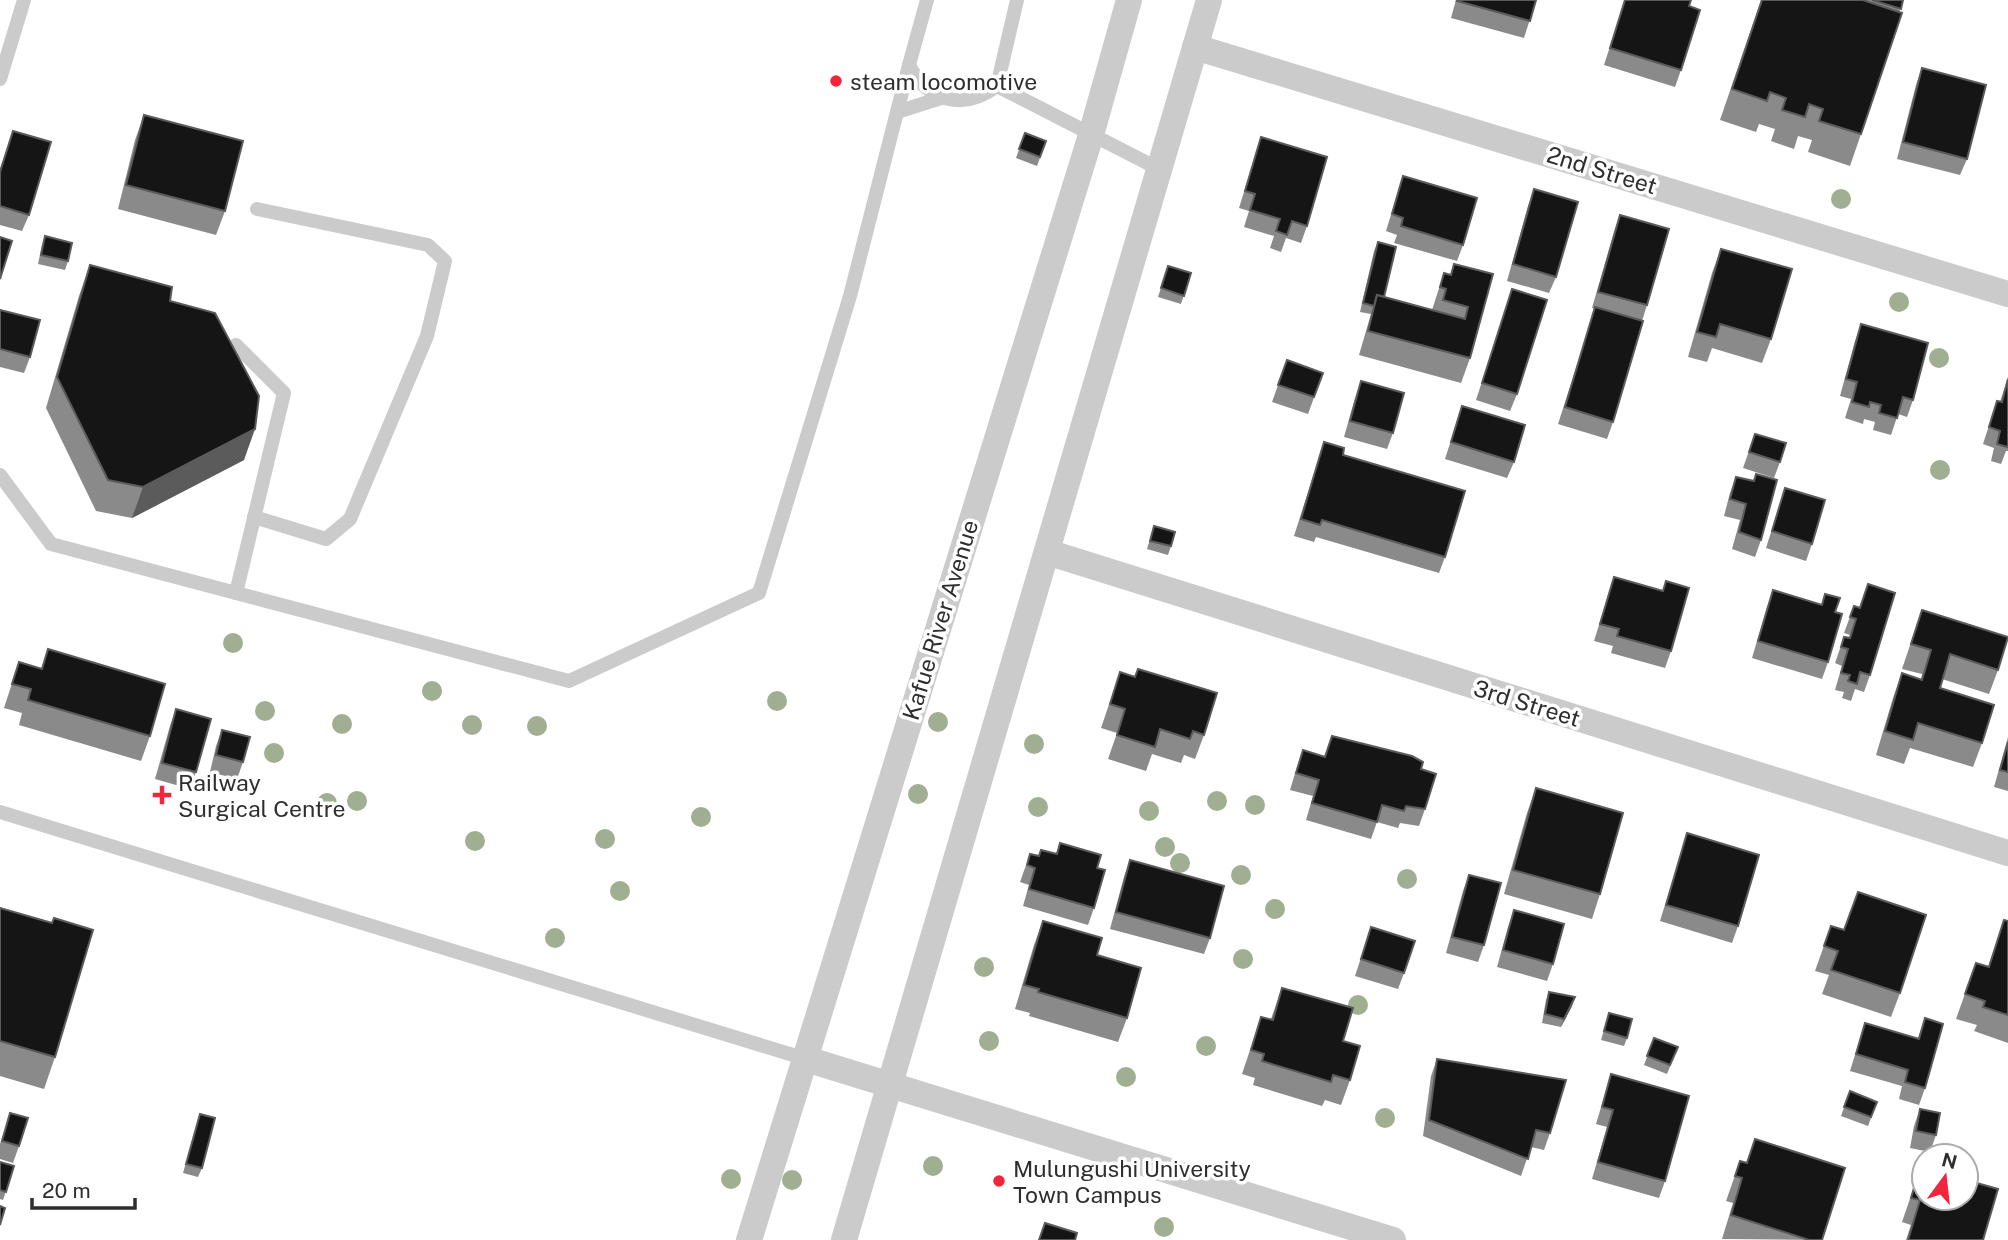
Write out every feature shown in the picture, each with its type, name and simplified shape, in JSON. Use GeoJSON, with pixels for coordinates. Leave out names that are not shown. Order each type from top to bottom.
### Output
{"type":"FeatureCollection","features":[{"type":"Feature","properties":{"kind":"street","name":"Kafue River Avenue"},"geometry":{"type":"LineString","coordinates":[[749,1240],[1091,135],[1129,0]]}},
{"type":"Feature","properties":{"kind":"street"},"geometry":{"type":"LineString","coordinates":[[844,1240],[1209,0]]}},
{"type":"Feature","properties":{"kind":"street","name":"2nd Street"},"geometry":{"type":"LineString","coordinates":[[1195,47],[2008,295]]}},
{"type":"Feature","properties":{"kind":"street","name":"3rd Street"},"geometry":{"type":"LineString","coordinates":[[1047,552],[2008,853]]}},
{"type":"Feature","properties":{"kind":"street"},"geometry":{"type":"LineString","coordinates":[[806,1059],[1393,1240]]}},
{"type":"Feature","properties":{"kind":"lane"},"geometry":{"type":"LineString","coordinates":[[0,79],[24,0]]}},
{"type":"Feature","properties":{"kind":"lane"},"geometry":{"type":"LineString","coordinates":[[0,475],[51,544],[569,681],[759,593],[850,296],[927,0]]}},
{"type":"Feature","properties":{"kind":"lane"},"geometry":{"type":"LineString","coordinates":[[998,86],[1017,0]]}},
{"type":"Feature","properties":{"kind":"lane"},"geometry":{"type":"LineString","coordinates":[[909,65],[916,79],[941,98]]}},
{"type":"Feature","properties":{"kind":"lane"},"geometry":{"type":"LineString","coordinates":[[897,112],[941,98],[971,100],[998,86]]}},
{"type":"Feature","properties":{"kind":"lane"},"geometry":{"type":"LineString","coordinates":[[998,86],[1159,169]]}},
{"type":"Feature","properties":{"kind":"lane"},"geometry":{"type":"LineString","coordinates":[[254,517],[326,539],[350,519],[427,336],[445,261],[428,245],[257,209]]}},
{"type":"Feature","properties":{"kind":"lane"},"geometry":{"type":"LineString","coordinates":[[236,345],[284,394],[236,593]]}},
{"type":"Feature","properties":{"kind":"lane"},"geometry":{"type":"LineString","coordinates":[[0,812],[806,1059]]}},
{"type":"Feature","properties":{"kind":"building"},"geometry":{"type":"Polygon","coordinates":[[[1458,0],[1536,0],[1530,21],[1458,0]]]}},
{"type":"Feature","properties":{"kind":"building"},"geometry":{"type":"Polygon","coordinates":[[[1625,0],[1691,0],[1689,6],[1700,10],[1681,70],[1610,48],[1625,0]]]}},
{"type":"Feature","properties":{"kind":"building"},"geometry":{"type":"Polygon","coordinates":[[[1762,0],[1863,0],[1902,13],[1861,134],[1819,121],[1823,109],[1809,104],[1805,117],[1782,110],[1786,98],[1770,92],[1767,101],[1732,89],[1762,0]]]}},
{"type":"Feature","properties":{"kind":"building"},"geometry":{"type":"Polygon","coordinates":[[[1872,0],[1903,0],[1901,9],[1872,0]]]}},
{"type":"Feature","properties":{"kind":"building"},"geometry":{"type":"Polygon","coordinates":[[[1922,68],[1986,85],[1967,159],[1903,142],[1922,68]]]}},
{"type":"Feature","properties":{"kind":"building"},"geometry":{"type":"Polygon","coordinates":[[[144,115],[243,141],[225,211],[126,185],[144,115]]]}},
{"type":"Feature","properties":{"kind":"building"},"geometry":{"type":"Polygon","coordinates":[[[13,131],[51,142],[29,215],[0,206],[0,172],[13,131]]]}},
{"type":"Feature","properties":{"kind":"building"},"geometry":{"type":"Polygon","coordinates":[[[1025,133],[1046,141],[1040,157],[1019,149],[1025,133]]]}},
{"type":"Feature","properties":{"kind":"building"},"geometry":{"type":"Polygon","coordinates":[[[1261,137],[1327,157],[1307,226],[1292,221],[1287,235],[1276,231],[1280,219],[1250,210],[1255,194],[1245,191],[1261,137]]]}},
{"type":"Feature","properties":{"kind":"building"},"geometry":{"type":"Polygon","coordinates":[[[1403,176],[1477,198],[1463,245],[1401,226],[1403,218],[1392,214],[1403,176]]]}},
{"type":"Feature","properties":{"kind":"building"},"geometry":{"type":"Polygon","coordinates":[[[1534,189],[1578,202],[1556,277],[1513,264],[1534,189]]]}},
{"type":"Feature","properties":{"kind":"building"},"geometry":{"type":"Polygon","coordinates":[[[1620,215],[1669,229],[1647,305],[1598,292],[1620,215]]]}},
{"type":"Feature","properties":{"kind":"building"},"geometry":{"type":"Polygon","coordinates":[[[45,236],[72,243],[68,261],[41,255],[45,236]]]}},
{"type":"Feature","properties":{"kind":"building"},"geometry":{"type":"Polygon","coordinates":[[[0,237],[12,241],[0,279],[0,237]]]}},
{"type":"Feature","properties":{"kind":"building"},"geometry":{"type":"Polygon","coordinates":[[[1378,242],[1396,247],[1384,297],[1377,295],[1374,306],[1363,303],[1378,242]]]}},
{"type":"Feature","properties":{"kind":"building"},"geometry":{"type":"Polygon","coordinates":[[[1721,249],[1792,269],[1771,339],[1720,324],[1716,337],[1697,332],[1721,249]]]}},
{"type":"Feature","properties":{"kind":"building"},"geometry":{"type":"Polygon","coordinates":[[[1454,264],[1493,274],[1470,358],[1368,331],[1377,295],[1465,319],[1468,307],[1443,300],[1446,289],[1440,287],[1444,273],[1451,275],[1454,264]]]}},
{"type":"Feature","properties":{"kind":"building"},"geometry":{"type":"Polygon","coordinates":[[[90,265],[172,287],[170,301],[215,313],[259,396],[255,429],[143,487],[108,480],[57,377],[90,265]]]}},
{"type":"Feature","properties":{"kind":"building"},"geometry":{"type":"Polygon","coordinates":[[[1168,266],[1191,273],[1184,296],[1161,288],[1168,266]]]}},
{"type":"Feature","properties":{"kind":"building"},"geometry":{"type":"Polygon","coordinates":[[[1512,289],[1547,300],[1517,394],[1482,383],[1512,289]]]}},
{"type":"Feature","properties":{"kind":"building"},"geometry":{"type":"Polygon","coordinates":[[[1595,307],[1643,321],[1613,422],[1565,407],[1595,307]]]}},
{"type":"Feature","properties":{"kind":"building"},"geometry":{"type":"Polygon","coordinates":[[[0,310],[40,320],[30,357],[0,349],[0,310]]]}},
{"type":"Feature","properties":{"kind":"building"},"geometry":{"type":"Polygon","coordinates":[[[1861,324],[1928,343],[1913,400],[1903,397],[1897,418],[1879,413],[1881,405],[1870,402],[1869,407],[1852,402],[1857,382],[1846,379],[1861,324]]]}},
{"type":"Feature","properties":{"kind":"building"},"geometry":{"type":"Polygon","coordinates":[[[1287,360],[1323,373],[1314,397],[1278,385],[1287,360]]]}},
{"type":"Feature","properties":{"kind":"building"},"geometry":{"type":"Polygon","coordinates":[[[2008,379],[2007,447],[1997,444],[2000,431],[1989,427],[1997,401],[2002,402],[2008,379]]]}},
{"type":"Feature","properties":{"kind":"building"},"geometry":{"type":"Polygon","coordinates":[[[1361,381],[1404,393],[1393,433],[1350,421],[1361,381]]]}},
{"type":"Feature","properties":{"kind":"building"},"geometry":{"type":"Polygon","coordinates":[[[1462,406],[1525,425],[1514,462],[1451,442],[1462,406]]]}},
{"type":"Feature","properties":{"kind":"building"},"geometry":{"type":"Polygon","coordinates":[[[1755,434],[1786,443],[1780,462],[1749,452],[1755,434]]]}},
{"type":"Feature","properties":{"kind":"building"},"geometry":{"type":"Polygon","coordinates":[[[1324,442],[1344,448],[1343,455],[1465,491],[1445,557],[1322,520],[1320,525],[1301,519],[1324,442]]]}},
{"type":"Feature","properties":{"kind":"building"},"geometry":{"type":"Polygon","coordinates":[[[1756,474],[1777,480],[1761,540],[1739,532],[1746,504],[1730,499],[1736,477],[1754,481],[1756,474]]]}},
{"type":"Feature","properties":{"kind":"building"},"geometry":{"type":"Polygon","coordinates":[[[1785,488],[1825,500],[1812,544],[1772,531],[1785,488]]]}},
{"type":"Feature","properties":{"kind":"building"},"geometry":{"type":"Polygon","coordinates":[[[1154,526],[1175,532],[1171,546],[1150,541],[1154,526]]]}},
{"type":"Feature","properties":{"kind":"building"},"geometry":{"type":"Polygon","coordinates":[[[1614,577],[1663,591],[1666,581],[1689,588],[1671,651],[1617,636],[1619,629],[1600,624],[1614,577]]]}},
{"type":"Feature","properties":{"kind":"building"},"geometry":{"type":"Polygon","coordinates":[[[1868,584],[1895,593],[1870,675],[1860,672],[1857,684],[1848,681],[1850,675],[1841,673],[1848,649],[1841,647],[1844,637],[1850,638],[1856,619],[1850,617],[1854,606],[1860,608],[1868,584]]]}},
{"type":"Feature","properties":{"kind":"building"},"geometry":{"type":"Polygon","coordinates":[[[1773,590],[1822,605],[1825,594],[1840,598],[1835,612],[1842,614],[1828,662],[1758,641],[1773,590]]]}},
{"type":"Feature","properties":{"kind":"building"},"geometry":{"type":"Polygon","coordinates":[[[1922,610],[2008,637],[1998,670],[1950,654],[1940,688],[1994,705],[1982,743],[1918,723],[1913,740],[1885,731],[1902,673],[1922,680],[1931,650],[1911,644],[1922,610]]]}},
{"type":"Feature","properties":{"kind":"building"},"geometry":{"type":"Polygon","coordinates":[[[48,649],[165,684],[150,736],[28,700],[31,689],[12,684],[19,662],[42,669],[48,649]]]}},
{"type":"Feature","properties":{"kind":"building"},"geometry":{"type":"Polygon","coordinates":[[[1138,669],[1217,693],[1204,735],[1193,731],[1190,739],[1160,729],[1155,747],[1117,735],[1125,709],[1110,704],[1120,672],[1135,677],[1138,669]]]}},
{"type":"Feature","properties":{"kind":"building"},"geometry":{"type":"Polygon","coordinates":[[[176,709],[211,719],[196,772],[162,763],[176,709]]]}},
{"type":"Feature","properties":{"kind":"building"},"geometry":{"type":"Polygon","coordinates":[[[222,730],[250,737],[243,762],[216,755],[222,730]]]}},
{"type":"Feature","properties":{"kind":"building"},"geometry":{"type":"Polygon","coordinates":[[[1332,736],[1412,756],[1423,762],[1421,769],[1436,774],[1425,809],[1406,806],[1404,811],[1382,805],[1377,822],[1312,803],[1319,780],[1296,773],[1303,750],[1325,757],[1332,736]]]}},
{"type":"Feature","properties":{"kind":"building"},"geometry":{"type":"Polygon","coordinates":[[[2008,742],[2008,772],[2000,770],[2008,742]]]}},
{"type":"Feature","properties":{"kind":"building"},"geometry":{"type":"Polygon","coordinates":[[[1536,788],[1623,813],[1600,894],[1513,870],[1536,788]]]}},
{"type":"Feature","properties":{"kind":"building"},"geometry":{"type":"Polygon","coordinates":[[[1687,833],[1759,855],[1738,926],[1666,905],[1687,833]]]}},
{"type":"Feature","properties":{"kind":"building"},"geometry":{"type":"Polygon","coordinates":[[[1060,843],[1101,855],[1097,868],[1105,870],[1094,908],[1029,889],[1035,868],[1027,865],[1030,854],[1039,856],[1041,850],[1057,854],[1060,843]]]}},
{"type":"Feature","properties":{"kind":"building"},"geometry":{"type":"Polygon","coordinates":[[[1130,860],[1224,886],[1210,938],[1116,912],[1130,860]]]}},
{"type":"Feature","properties":{"kind":"building"},"geometry":{"type":"Polygon","coordinates":[[[1469,875],[1501,883],[1484,945],[1452,937],[1469,875]]]}},
{"type":"Feature","properties":{"kind":"building"},"geometry":{"type":"Polygon","coordinates":[[[1858,892],[1926,915],[1900,993],[1831,970],[1838,951],[1824,946],[1831,926],[1844,930],[1858,892]]]}},
{"type":"Feature","properties":{"kind":"building"},"geometry":{"type":"Polygon","coordinates":[[[0,908],[52,923],[54,918],[93,930],[55,1057],[0,1041],[0,908]]]}},
{"type":"Feature","properties":{"kind":"building"},"geometry":{"type":"Polygon","coordinates":[[[1514,910],[1564,924],[1553,964],[1503,950],[1514,910]]]}},
{"type":"Feature","properties":{"kind":"building"},"geometry":{"type":"Polygon","coordinates":[[[2004,920],[2008,921],[2008,1015],[1983,1007],[1985,1001],[1965,994],[1976,963],[1989,967],[2004,920]]]}},
{"type":"Feature","properties":{"kind":"building"},"geometry":{"type":"Polygon","coordinates":[[[1043,921],[1102,938],[1097,955],[1141,968],[1127,1018],[1038,992],[1039,989],[1024,985],[1043,921]]]}},
{"type":"Feature","properties":{"kind":"building"},"geometry":{"type":"Polygon","coordinates":[[[1371,927],[1415,941],[1404,973],[1361,959],[1371,927]]]}},
{"type":"Feature","properties":{"kind":"building"},"geometry":{"type":"Polygon","coordinates":[[[1282,988],[1353,1008],[1343,1041],[1360,1046],[1350,1080],[1333,1075],[1331,1082],[1262,1061],[1264,1054],[1251,1050],[1261,1017],[1273,1020],[1282,988]]]}},
{"type":"Feature","properties":{"kind":"building"},"geometry":{"type":"Polygon","coordinates":[[[1549,992],[1575,997],[1564,1019],[1545,1014],[1549,992]]]}},
{"type":"Feature","properties":{"kind":"building"},"geometry":{"type":"Polygon","coordinates":[[[1609,1013],[1632,1019],[1627,1038],[1604,1031],[1609,1013]]]}},
{"type":"Feature","properties":{"kind":"building"},"geometry":{"type":"Polygon","coordinates":[[[1925,1018],[1943,1024],[1925,1088],[1905,1082],[1908,1070],[1856,1054],[1865,1023],[1919,1039],[1925,1018]]]}},
{"type":"Feature","properties":{"kind":"building"},"geometry":{"type":"Polygon","coordinates":[[[1654,1038],[1678,1047],[1670,1065],[1647,1056],[1654,1038]]]}},
{"type":"Feature","properties":{"kind":"building"},"geometry":{"type":"Polygon","coordinates":[[[1437,1059],[1566,1080],[1550,1133],[1536,1130],[1528,1159],[1429,1120],[1437,1059]]]}},
{"type":"Feature","properties":{"kind":"building"},"geometry":{"type":"Polygon","coordinates":[[[1611,1074],[1689,1096],[1665,1181],[1598,1162],[1613,1110],[1602,1107],[1611,1074]]]}},
{"type":"Feature","properties":{"kind":"building"},"geometry":{"type":"Polygon","coordinates":[[[1850,1091],[1877,1102],[1871,1117],[1844,1107],[1850,1091]]]}},
{"type":"Feature","properties":{"kind":"building"},"geometry":{"type":"Polygon","coordinates":[[[1920,1109],[1940,1113],[1936,1135],[1916,1131],[1920,1109]]]}},
{"type":"Feature","properties":{"kind":"building"},"geometry":{"type":"Polygon","coordinates":[[[10,1113],[28,1118],[19,1146],[2,1141],[10,1113]]]}},
{"type":"Feature","properties":{"kind":"building"},"geometry":{"type":"Polygon","coordinates":[[[200,1114],[215,1118],[202,1168],[186,1164],[200,1114]]]}},
{"type":"Feature","properties":{"kind":"building"},"geometry":{"type":"Polygon","coordinates":[[[1755,1139],[1845,1168],[1822,1240],[1809,1240],[1731,1215],[1742,1178],[1735,1176],[1740,1161],[1747,1163],[1755,1139]]]}},
{"type":"Feature","properties":{"kind":"building"},"geometry":{"type":"Polygon","coordinates":[[[0,1162],[14,1166],[6,1192],[0,1190],[0,1162]]]}},
{"type":"Feature","properties":{"kind":"building"},"geometry":{"type":"Polygon","coordinates":[[[1980,1184],[1998,1189],[1983,1240],[1908,1240],[1916,1212],[1980,1212],[1980,1184]]]}},
{"type":"Feature","properties":{"kind":"building"},"geometry":{"type":"Polygon","coordinates":[[[0,1206],[5,1208],[0,1225],[0,1206]]]}},
{"type":"Feature","properties":{"kind":"building"},"geometry":{"type":"Polygon","coordinates":[[[1045,1223],[1077,1233],[1075,1240],[1039,1240],[1045,1223]]]}},
{"type":"Feature","properties":{"kind":"place","name":"steam locomotive"},"geometry":{"type":"Point","coordinates":[836,81]}},
{"type":"Feature","properties":{"kind":"place","name":"Railway Surgical Centre"},"geometry":{"type":"Point","coordinates":[162,795]}},
{"type":"Feature","properties":{"kind":"place","name":"Mulungushi University Town Campus"},"geometry":{"type":"Point","coordinates":[999,1181]}}]}
